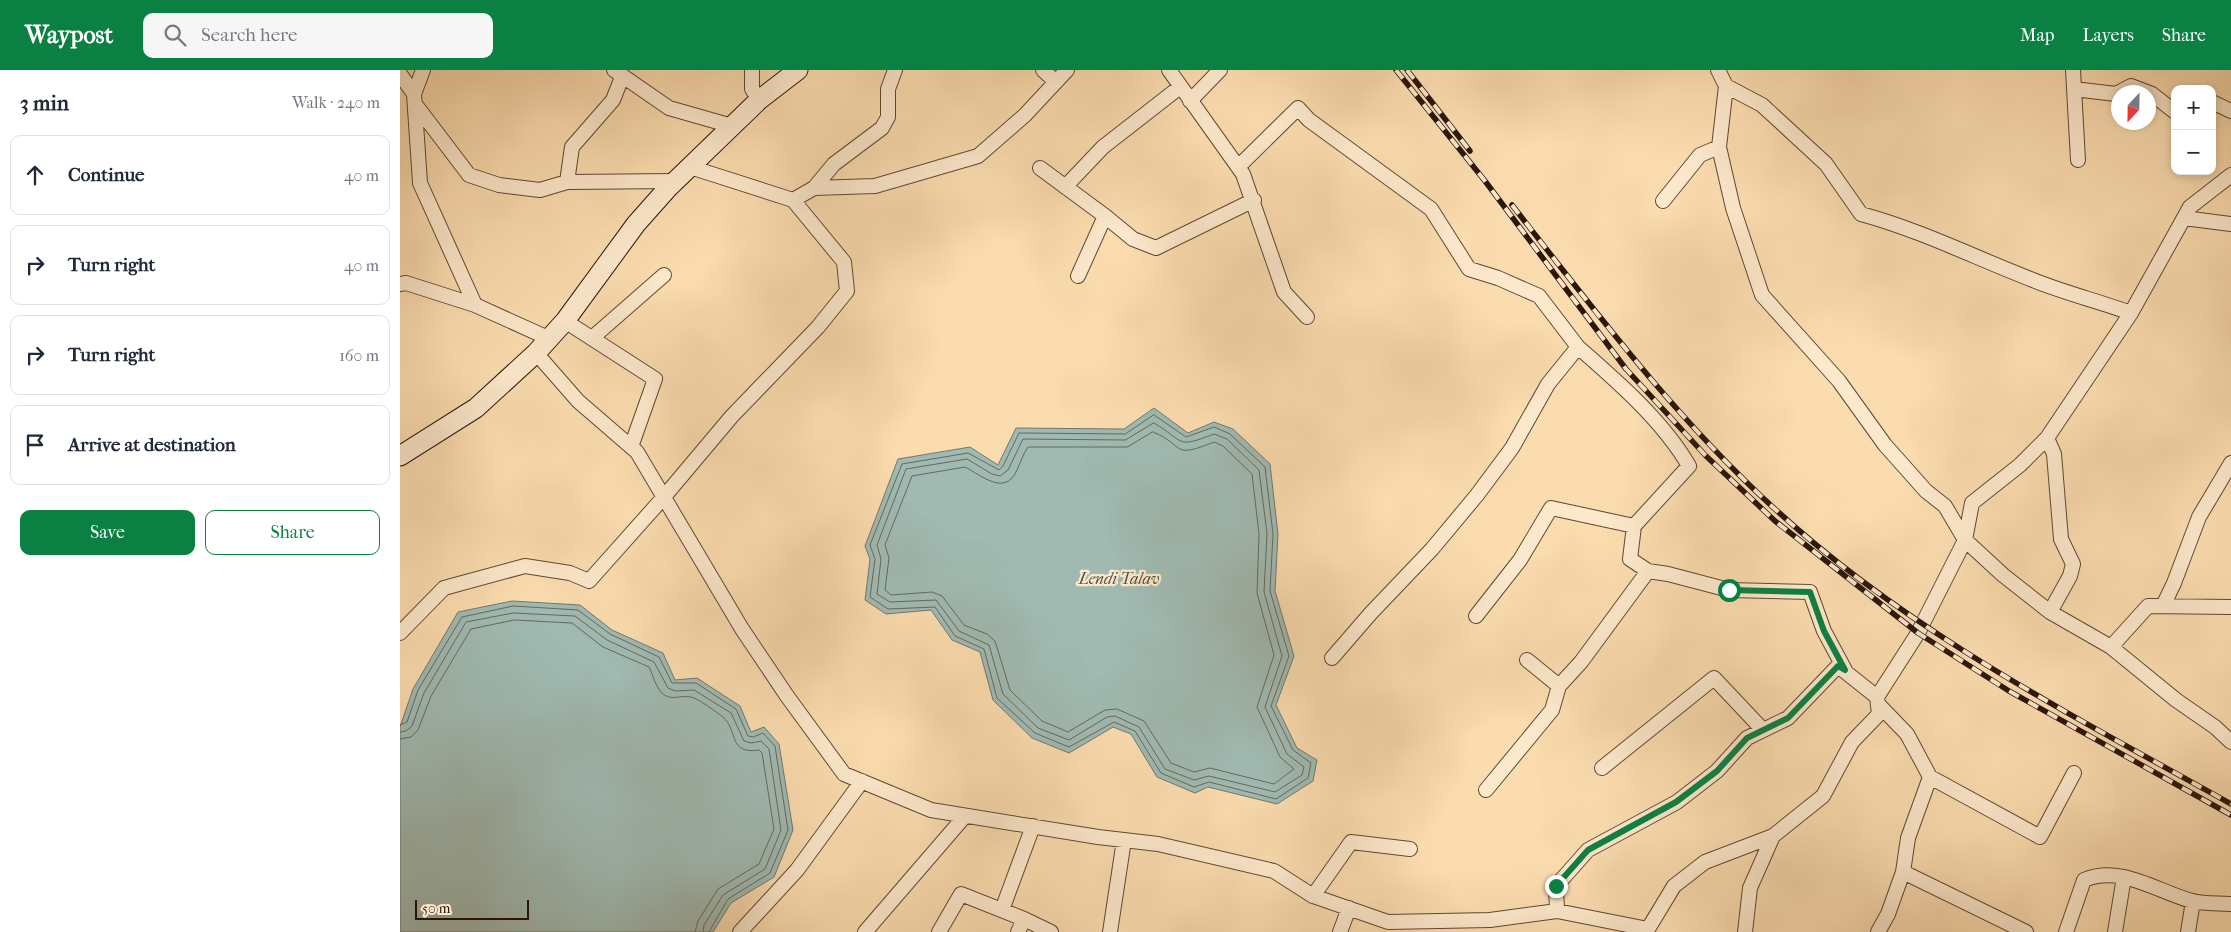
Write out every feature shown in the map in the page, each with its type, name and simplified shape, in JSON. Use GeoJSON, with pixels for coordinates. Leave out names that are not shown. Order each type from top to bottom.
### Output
{"type":"FeatureCollection","features":[{"type":"Feature","properties":{"kind":"street"},"geometry":{"type":"LineString","coordinates":[[422,70],[414,100],[420,183],[475,305]]}},
{"type":"Feature","properties":{"kind":"street"},"geometry":{"type":"LineString","coordinates":[[752,70],[752,89],[759,100]]}},
{"type":"Feature","properties":{"kind":"street"},"geometry":{"type":"LineString","coordinates":[[400,456],[476,408],[536,353],[565,321],[636,224],[675,181],[759,100],[798,70]]}},
{"type":"Feature","properties":{"kind":"street"},"geometry":{"type":"LineString","coordinates":[[793,200],[814,188],[834,164],[882,128],[888,117],[888,89],[894,70]]}},
{"type":"Feature","properties":{"kind":"street"},"geometry":{"type":"LineString","coordinates":[[1043,70],[1056,82]]}},
{"type":"Feature","properties":{"kind":"street"},"geometry":{"type":"LineString","coordinates":[[814,188],[875,186],[978,156],[1025,115],[1067,70]]}},
{"type":"Feature","properties":{"kind":"street"},"geometry":{"type":"LineString","coordinates":[[1168,70],[1190,101],[1212,127],[1238,167],[1254,200],[1262,233],[1275,261],[1284,292],[1307,317]]}},
{"type":"Feature","properties":{"kind":"street"},"geometry":{"type":"LineString","coordinates":[[1190,101],[1220,70]]}},
{"type":"Feature","properties":{"kind":"street"},"geometry":{"type":"LineString","coordinates":[[1718,70],[1726,86],[1719,147],[1733,208],[1762,295],[1839,381],[1884,445],[1926,491],[1945,506],[1965,540],[2003,575],[2050,612],[2111,647],[2176,700],[2215,727],[2231,742]]}},
{"type":"Feature","properties":{"kind":"street"},"geometry":{"type":"LineString","coordinates":[[2073,70],[2078,160]]}},
{"type":"Feature","properties":{"kind":"street"},"geometry":{"type":"LineString","coordinates":[[567,182],[572,147],[613,100],[618,73],[669,108],[732,126]]}},
{"type":"Feature","properties":{"kind":"street"},"geometry":{"type":"LineString","coordinates":[[400,74],[414,100],[469,175],[499,185],[540,190],[567,182],[675,181]]}},
{"type":"Feature","properties":{"kind":"street"},"geometry":{"type":"LineString","coordinates":[[1726,86],[1762,105],[1826,164],[1861,214],[1895,223],[2060,291],[2098,301],[2131,313]]}},
{"type":"Feature","properties":{"kind":"street"},"geometry":{"type":"LineString","coordinates":[[2074,89],[2116,94],[2131,86],[2152,94],[2171,109]]}},
{"type":"Feature","properties":{"kind":"street"},"geometry":{"type":"LineString","coordinates":[[1065,187],[1103,148],[1180,87]]}},
{"type":"Feature","properties":{"kind":"street"},"geometry":{"type":"LineString","coordinates":[[2216,104],[2231,111]]}},
{"type":"Feature","properties":{"kind":"street"},"geometry":{"type":"LineString","coordinates":[[1238,167],[1298,108],[1309,120],[1431,209],[1469,269],[1498,278],[1539,296],[1578,347],[1619,382],[1679,449],[1689,466],[1634,526],[1630,560],[1648,571],[1668,574],[1729,590],[1810,592],[1824,631],[1845,670]]}},
{"type":"Feature","properties":{"kind":"street"},"geometry":{"type":"LineString","coordinates":[[1662,201],[1700,155],[1719,147]]}},
{"type":"Feature","properties":{"kind":"street"},"geometry":{"type":"LineString","coordinates":[[400,633],[444,588],[453,585],[525,566],[570,573],[589,581],[663,498],[732,416],[818,327],[847,291],[844,262],[793,200],[690,167]]}},
{"type":"Feature","properties":{"kind":"street"},"geometry":{"type":"LineString","coordinates":[[1040,168],[1133,239],[1156,248],[1254,200]]}},
{"type":"Feature","properties":{"kind":"street"},"geometry":{"type":"LineString","coordinates":[[536,353],[578,401],[637,452],[742,629],[787,696],[844,774],[932,810],[1158,844],[1274,871],[1313,896],[1388,922],[1490,920],[1557,911],[1638,930],[1648,929],[1674,886],[1705,862],[1773,836],[1823,796],[1852,742],[1879,714],[1878,701],[1918,633],[1965,540],[1972,503],[2020,465],[2047,438],[2131,313],[2190,207],[2231,175]]}},
{"type":"Feature","properties":{"kind":"street"},"geometry":{"type":"LineString","coordinates":[[1078,276],[1105,216]]}},
{"type":"Feature","properties":{"kind":"street"},"geometry":{"type":"LineString","coordinates":[[2184,218],[2231,224]]}},
{"type":"Feature","properties":{"kind":"street"},"geometry":{"type":"LineString","coordinates":[[592,338],[664,275]]}},
{"type":"Feature","properties":{"kind":"street"},"geometry":{"type":"LineString","coordinates":[[400,284],[406,283],[475,305],[548,338]]}},
{"type":"Feature","properties":{"kind":"street"},"geometry":{"type":"LineString","coordinates":[[565,321],[656,379],[631,447]]}},
{"type":"Feature","properties":{"kind":"street"},"geometry":{"type":"LineString","coordinates":[[1332,658],[1432,549],[1477,495],[1512,448],[1548,384],[1578,347]]}},
{"type":"Feature","properties":{"kind":"street"},"geometry":{"type":"LineString","coordinates":[[2047,438],[2054,454],[2060,539],[2068,550],[2073,564],[2070,576],[2050,612]]}},
{"type":"Feature","properties":{"kind":"street"},"geometry":{"type":"LineString","coordinates":[[2163,606],[2174,583],[2199,517],[2231,463]]}},
{"type":"Feature","properties":{"kind":"street"},"geometry":{"type":"LineString","coordinates":[[1476,616],[1520,560],[1551,508],[1634,526]]}},
{"type":"Feature","properties":{"kind":"street"},"geometry":{"type":"LineString","coordinates":[[1486,790],[1552,710],[1559,686],[1581,662],[1648,571]]}},
{"type":"Feature","properties":{"kind":"street"},"geometry":{"type":"LineString","coordinates":[[2111,647],[2148,606],[2231,607]]}},
{"type":"Feature","properties":{"kind":"street"},"geometry":{"type":"LineString","coordinates":[[1527,660],[1559,686]]}},
{"type":"Feature","properties":{"kind":"street"},"geometry":{"type":"LineString","coordinates":[[1557,911],[1556,886],[1588,850],[1676,802],[1717,771],[1747,738],[1788,718],[1838,666],[1845,670],[1878,701],[1907,734],[1930,777],[2040,837],[2074,773]]}},
{"type":"Feature","properties":{"kind":"street"},"geometry":{"type":"LineString","coordinates":[[1602,768],[1714,678],[1763,730]]}},
{"type":"Feature","properties":{"kind":"street"},"geometry":{"type":"LineString","coordinates":[[1878,932],[1888,914],[1904,872],[1908,838],[1930,777]]}},
{"type":"Feature","properties":{"kind":"street"},"geometry":{"type":"LineString","coordinates":[[740,932],[796,870],[862,781]]}},
{"type":"Feature","properties":{"kind":"street"},"geometry":{"type":"LineString","coordinates":[[866,932],[965,816]]}},
{"type":"Feature","properties":{"kind":"street"},"geometry":{"type":"LineString","coordinates":[[1002,910],[1032,826]]}},
{"type":"Feature","properties":{"kind":"street"},"geometry":{"type":"LineString","coordinates":[[1745,932],[1750,888],[1773,836]]}},
{"type":"Feature","properties":{"kind":"street"},"geometry":{"type":"LineString","coordinates":[[1110,932],[1124,840]]}},
{"type":"Feature","properties":{"kind":"street"},"geometry":{"type":"LineString","coordinates":[[1313,896],[1350,842],[1410,849]]}},
{"type":"Feature","properties":{"kind":"street"},"geometry":{"type":"LineString","coordinates":[[1904,872],[1999,926],[2026,932]]}},
{"type":"Feature","properties":{"kind":"street"},"geometry":{"type":"LineString","coordinates":[[2066,932],[2084,880],[2095,875],[2112,874],[2124,877],[2193,901],[2231,904]]}},
{"type":"Feature","properties":{"kind":"street"},"geometry":{"type":"LineString","coordinates":[[2115,932],[2124,877]]}},
{"type":"Feature","properties":{"kind":"street"},"geometry":{"type":"LineString","coordinates":[[939,932],[961,894],[1024,919],[1050,932]]}},
{"type":"Feature","properties":{"kind":"street"},"geometry":{"type":"LineString","coordinates":[[2188,932],[2193,901]]}},
{"type":"Feature","properties":{"kind":"street"},"geometry":{"type":"LineString","coordinates":[[1340,932],[1349,908]]}},
{"type":"Feature","properties":{"kind":"street"},"geometry":{"type":"LineString","coordinates":[[1018,932],[1024,919]]}},
{"type":"Feature","properties":{"kind":"water","name":"Lendi Talav"},"geometry":{"type":"Polygon","coordinates":[[[1154,408],[1188,433],[1214,422],[1233,429],[1270,464],[1278,534],[1275,591],[1294,656],[1276,705],[1297,748],[1317,760],[1313,781],[1277,804],[1208,787],[1195,793],[1157,777],[1131,734],[1113,727],[1069,753],[1032,738],[993,700],[980,652],[952,640],[931,610],[886,614],[865,600],[870,559],[865,546],[898,459],[970,447],[998,465],[1016,428],[1124,429],[1154,408]]]}},
{"type":"Feature","properties":{"kind":"water"},"geometry":{"type":"Polygon","coordinates":[[[512,601],[580,605],[612,630],[663,653],[675,680],[697,678],[740,706],[751,732],[764,727],[779,744],[793,830],[774,877],[731,903],[713,932],[400,932],[400,727],[413,689],[458,612],[512,601]]]}},
{"type":"Feature","properties":{"kind":"railway"},"geometry":{"type":"LineString","coordinates":[[1396,70],[1485,181],[1626,369],[1706,456],[1775,521],[1918,633],[2009,691],[2231,815]]}},
{"type":"Feature","properties":{"kind":"railway"},"geometry":{"type":"LineString","coordinates":[[1407,70],[1470,151]]}},
{"type":"Feature","properties":{"kind":"railway"},"geometry":{"type":"LineString","coordinates":[[1512,205],[1606,324],[1704,439],[1776,510],[1828,554],[1937,634],[1995,670],[2053,705],[2231,804]]}},
{"type":"Feature","properties":{"kind":"route"},"geometry":{"type":"LineString","coordinates":[[1556,886],[1588,850],[1621,830],[1676,802],[1717,771],[1747,738],[1788,718],[1838,666],[1845,670],[1824,631],[1810,592],[1729,590]]}}]}
